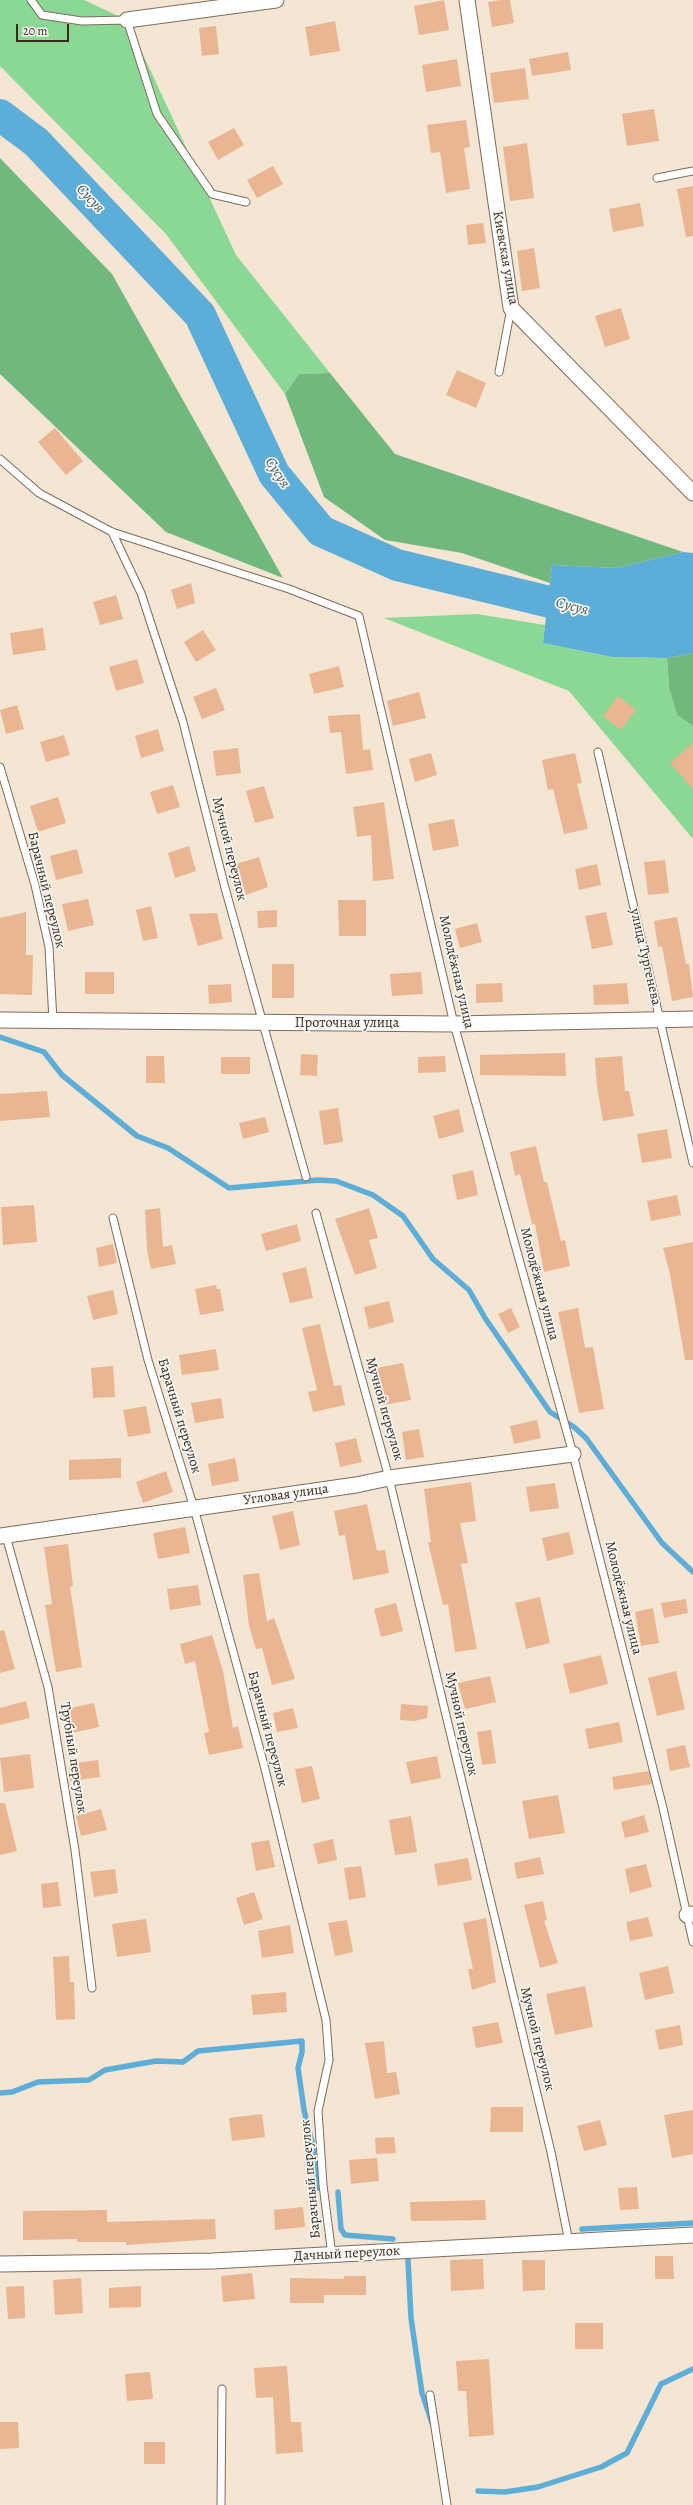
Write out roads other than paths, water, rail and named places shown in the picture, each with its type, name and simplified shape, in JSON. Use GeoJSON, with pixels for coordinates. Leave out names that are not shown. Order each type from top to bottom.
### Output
{"type":"FeatureCollection","features":[{"type":"Feature","properties":{"kind":"street"},"geometry":{"type":"LineString","coordinates":[[127,20],[276,0]]}},
{"type":"Feature","properties":{"kind":"street","name":"Киевская улица"},"geometry":{"type":"LineString","coordinates":[[467,0],[511,308],[693,493]]}},
{"type":"Feature","properties":{"kind":"street","name":"Проточная улица"},"geometry":{"type":"LineString","coordinates":[[0,1020],[262,1024],[454,1024],[659,1021],[693,1019]]}},
{"type":"Feature","properties":{"kind":"street","name":"Угловая улица"},"geometry":{"type":"LineString","coordinates":[[3,1536],[356,1485],[389,1478],[573,1454]]}},
{"type":"Feature","properties":{"kind":"street","name":"Дачный переулок"},"geometry":{"type":"LineString","coordinates":[[0,2264],[213,2261],[569,2243],[693,2235]]}},
{"type":"Feature","properties":{"kind":"lane"},"geometry":{"type":"LineString","coordinates":[[31,0],[42,15],[82,22],[127,20],[157,114],[212,194],[246,202]]}},
{"type":"Feature","properties":{"kind":"lane"},"geometry":{"type":"LineString","coordinates":[[657,178],[693,171]]}},
{"type":"Feature","properties":{"kind":"lane"},"geometry":{"type":"LineString","coordinates":[[499,372],[511,308]]}},
{"type":"Feature","properties":{"kind":"lane"},"geometry":{"type":"LineString","coordinates":[[0,459],[39,493],[112,532]]}},
{"type":"Feature","properties":{"kind":"lane","name":"Молодёжная улица"},"geometry":{"type":"LineString","coordinates":[[112,532],[290,589],[359,616],[454,1024],[573,1454],[690,1915],[693,1942]]}},
{"type":"Feature","properties":{"kind":"lane","name":"Мучной переулок"},"geometry":{"type":"LineString","coordinates":[[112,532],[141,593],[183,722],[262,1024],[306,1177]]}},
{"type":"Feature","properties":{"kind":"lane","name":"улица Тургенева"},"geometry":{"type":"LineString","coordinates":[[598,752],[693,1163]]}},
{"type":"Feature","properties":{"kind":"lane","name":"Барачный переулок"},"geometry":{"type":"LineString","coordinates":[[0,767],[35,885],[49,947],[53,1021]]}},
{"type":"Feature","properties":{"kind":"lane","name":"Мучной переулок"},"geometry":{"type":"LineString","coordinates":[[316,1214],[389,1478],[551,2152],[569,2243]]}},
{"type":"Feature","properties":{"kind":"lane","name":"Барачный переулок"},"geometry":{"type":"LineString","coordinates":[[113,1218],[148,1360],[194,1508],[264,1765],[326,2020],[329,2060],[318,2111],[323,2186],[332,2255]]}},
{"type":"Feature","properties":{"kind":"lane","name":"Трубный переулок"},"geometry":{"type":"LineString","coordinates":[[3,1536],[48,1687],[75,1850],[92,1988]]}},
{"type":"Feature","properties":{"kind":"lane"},"geometry":{"type":"LineString","coordinates":[[221,2505],[222,2389]]}},
{"type":"Feature","properties":{"kind":"lane"},"geometry":{"type":"LineString","coordinates":[[430,2395],[447,2505]]}},
{"type":"Feature","properties":{"kind":"water"},"geometry":{"type":"Polygon","coordinates":[[[683,552],[693,553],[693,653],[667,658],[612,657],[543,643],[552,565],[617,568],[683,552]]]}},
{"type":"Feature","properties":{"kind":"waterway","name":"Сусуя"},"geometry":{"type":"LineString","coordinates":[[0,115],[36,142],[200,315],[274,474],[321,531],[397,565],[591,612]]}},
{"type":"Feature","properties":{"kind":"waterway"},"geometry":{"type":"LineString","coordinates":[[0,1037],[44,1052],[62,1075],[137,1136],[168,1148],[229,1188],[318,1180],[336,1181],[373,1195],[403,1216],[433,1259],[469,1290],[485,1318],[550,1412],[574,1427],[586,1438],[662,1543],[693,1572]]}},
{"type":"Feature","properties":{"kind":"waterway"},"geometry":{"type":"LineString","coordinates":[[0,2093],[12,2092],[38,2082],[89,2080],[105,2070],[156,2061],[183,2062],[198,2051],[302,2041],[302,2052],[298,2068],[304,2110],[312,2142],[318,2188]]}},
{"type":"Feature","properties":{"kind":"waterway"},"geometry":{"type":"LineString","coordinates":[[338,2192],[341,2229],[345,2235],[393,2239]]}},
{"type":"Feature","properties":{"kind":"waterway"},"geometry":{"type":"LineString","coordinates":[[582,2229],[693,2223]]}},
{"type":"Feature","properties":{"kind":"waterway"},"geometry":{"type":"LineString","coordinates":[[408,2260],[411,2318],[422,2393],[432,2423]]}},
{"type":"Feature","properties":{"kind":"waterway"},"geometry":{"type":"LineString","coordinates":[[478,2491],[505,2492],[538,2487],[601,2467],[627,2453],[661,2384],[693,2369]]}}]}
